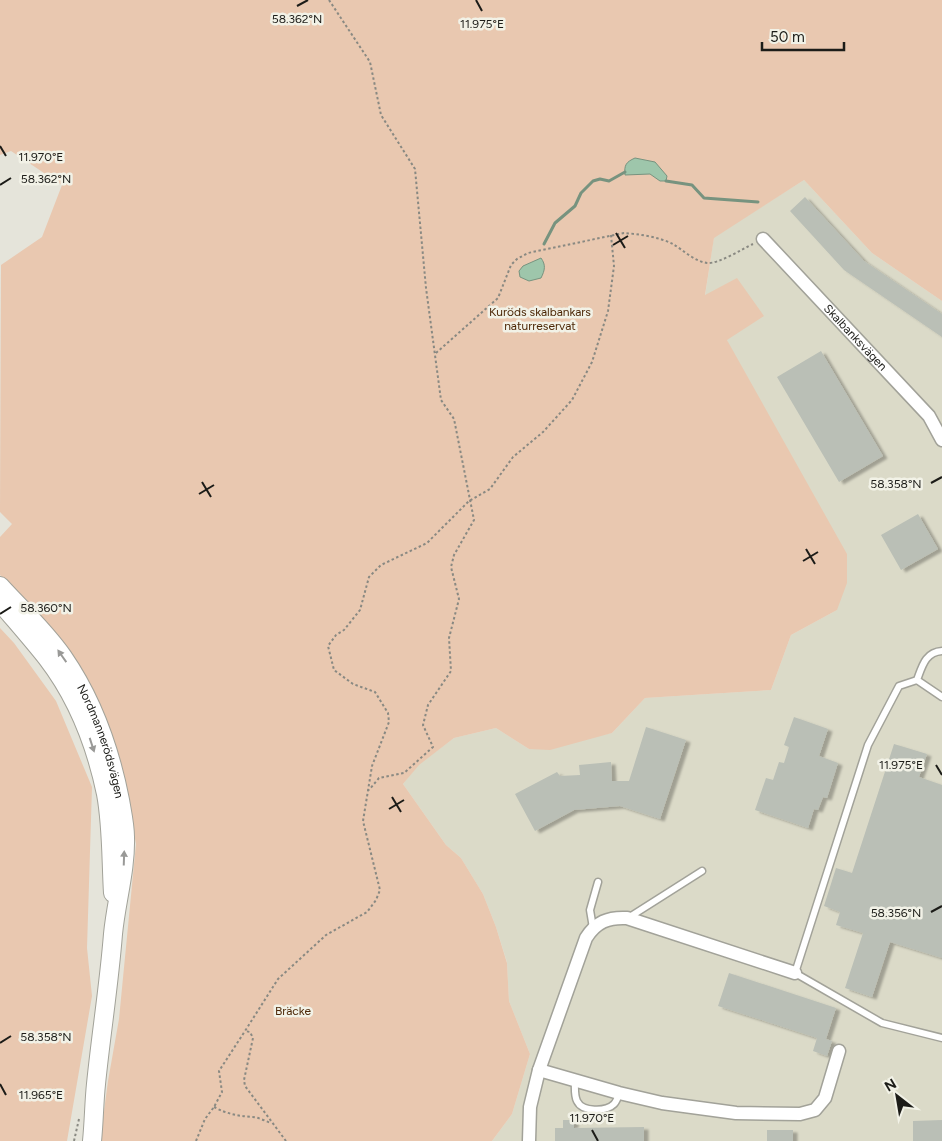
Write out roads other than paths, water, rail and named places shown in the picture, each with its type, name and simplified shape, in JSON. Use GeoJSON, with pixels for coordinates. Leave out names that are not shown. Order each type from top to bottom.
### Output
{"type":"FeatureCollection","features":[{"type":"Feature","properties":{"kind":"main road","name":"Nordmannerödsvägen"},"geometry":{"type":"LineString","coordinates":[[0,586],[63,656],[84,695],[105,740],[114,772],[125,836],[124,867],[114,924],[96,1086],[92,1141]]}},
{"type":"Feature","properties":{"kind":"main road","name":"Nordmannerödsvägen"},"geometry":{"type":"LineString","coordinates":[[0,602],[48,659],[67,688],[86,727],[106,795],[110,827],[114,924]]}},
{"type":"Feature","properties":{"kind":"main road","name":"Nordmannerödsvägen"},"geometry":{"type":"LineString","coordinates":[[81,1141],[96,1086]]}},
{"type":"Feature","properties":{"kind":"street","name":"Skalbanksvägen"},"geometry":{"type":"LineString","coordinates":[[763,239],[929,416],[942,440]]}},
{"type":"Feature","properties":{"kind":"street"},"geometry":{"type":"LineString","coordinates":[[529,1141],[530,1107],[539,1070],[586,938],[593,928],[615,917],[627,918],[795,973]]}},
{"type":"Feature","properties":{"kind":"street"},"geometry":{"type":"LineString","coordinates":[[539,1070],[662,1103],[736,1113],[808,1113],[815,1110],[825,1098],[839,1051]]}},
{"type":"Feature","properties":{"kind":"lane"},"geometry":{"type":"LineString","coordinates":[[942,651],[931,654],[925,660],[917,680],[900,686],[868,746],[795,973],[882,1023],[942,1038]]}},
{"type":"Feature","properties":{"kind":"lane"},"geometry":{"type":"LineString","coordinates":[[917,680],[942,697]]}},
{"type":"Feature","properties":{"kind":"lane"},"geometry":{"type":"LineString","coordinates":[[627,918],[702,871]]}},
{"type":"Feature","properties":{"kind":"lane"},"geometry":{"type":"LineString","coordinates":[[593,928],[590,910],[598,882]]}},
{"type":"Feature","properties":{"kind":"lane"},"geometry":{"type":"LineString","coordinates":[[575,1080],[576,1100],[579,1105],[585,1108],[608,1108],[615,1104],[619,1093]]}},
{"type":"Feature","properties":{"kind":"waterway"},"geometry":{"type":"LineString","coordinates":[[544,244],[555,223],[575,206],[581,193],[593,181],[600,179],[609,181],[625,172]]}},
{"type":"Feature","properties":{"kind":"waterway"},"geometry":{"type":"LineString","coordinates":[[666,181],[692,185],[704,198],[758,202]]}},
{"type":"Feature","properties":{"kind":"park label","name":"Kuröds skalbankars naturreservat"},"geometry":{"type":"Point","coordinates":[540,319]}},
{"type":"Feature","properties":{"kind":"park label","name":"Bräcke"},"geometry":{"type":"Point","coordinates":[293,1011]}}]}
